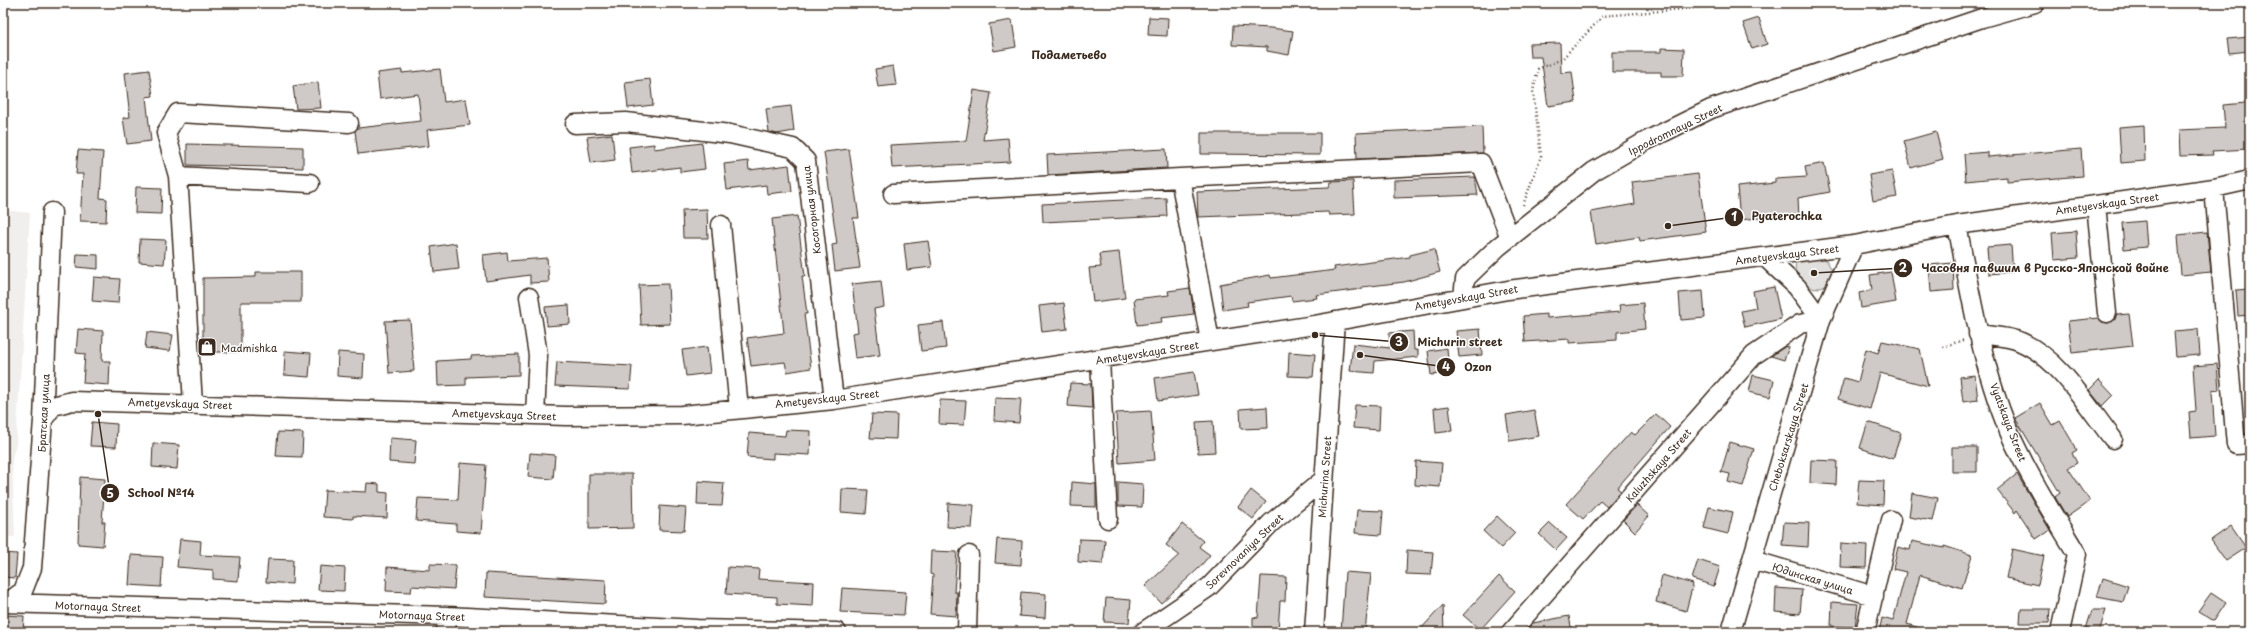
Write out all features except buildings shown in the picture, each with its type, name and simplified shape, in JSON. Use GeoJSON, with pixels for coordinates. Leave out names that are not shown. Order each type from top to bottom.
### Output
{"type":"FeatureCollection","features":[{"type":"Feature","properties":{"kind":"street","name":"Ippodromnaya Street"},"geometry":{"type":"LineString","coordinates":[[1463,297],[1465,279],[1481,262],[1594,171],[1646,141],[1711,109],[1982,18],[2035,3]]}},
{"type":"Feature","properties":{"kind":"street"},"geometry":{"type":"LineString","coordinates":[[193,403],[178,176],[166,133],[178,113],[349,123]]}},
{"type":"Feature","properties":{"kind":"street","name":"Косогорная улица"},"geometry":{"type":"LineString","coordinates":[[575,124],[626,122],[730,134],[793,148],[806,161],[834,400]]}},
{"type":"Feature","properties":{"kind":"street"},"geometry":{"type":"LineString","coordinates":[[893,194],[1481,163],[1510,238]]}},
{"type":"Feature","properties":{"kind":"street"},"geometry":{"type":"LineString","coordinates":[[178,176],[310,183]]}},
{"type":"Feature","properties":{"kind":"street"},"geometry":{"type":"LineString","coordinates":[[1180,178],[1210,341]]}},
{"type":"Feature","properties":{"kind":"street","name":"Ametyevskaya Street"},"geometry":{"type":"LineString","coordinates":[[43,420],[53,406],[72,400],[535,415],[682,415],[834,400],[1335,321],[1463,297],[1854,245],[1956,225],[2214,188],[2250,180]]}},
{"type":"Feature","properties":{"kind":"street"},"geometry":{"type":"LineString","coordinates":[[2214,188],[2236,445],[2250,444]]}},
{"type":"Feature","properties":{"kind":"street"},"geometry":{"type":"LineString","coordinates":[[2096,205],[2107,313]]}},
{"type":"Feature","properties":{"kind":"street","name":"Братская улица"},"geometry":{"type":"LineString","coordinates":[[5,603],[24,591],[32,568],[43,420],[52,212]]}},
{"type":"Feature","properties":{"kind":"street"},"geometry":{"type":"LineString","coordinates":[[721,225],[739,409]]}},
{"type":"Feature","properties":{"kind":"street","name":"Vyatskaya Street"},"geometry":{"type":"LineString","coordinates":[[1956,225],[1978,334],[1998,400],[2018,453],[2076,554],[2060,632]]}},
{"type":"Feature","properties":{"kind":"street","name":"Cheboksarskaya Street"},"geometry":{"type":"LineString","coordinates":[[1730,632],[1821,320],[1854,245]]}},
{"type":"Feature","properties":{"kind":"street"},"geometry":{"type":"LineString","coordinates":[[1765,257],[1797,288],[1821,320]]}},
{"type":"Feature","properties":{"kind":"street"},"geometry":{"type":"LineString","coordinates":[[529,297],[538,354],[535,415]]}},
{"type":"Feature","properties":{"kind":"street","name":"Kaluzhskaya Street"},"geometry":{"type":"LineString","coordinates":[[1511,632],[1754,355],[1800,324],[1821,320]]}},
{"type":"Feature","properties":{"kind":"street","name":"Michurina Street"},"geometry":{"type":"LineString","coordinates":[[1314,632],[1323,480],[1335,321]]}},
{"type":"Feature","properties":{"kind":"street"},"geometry":{"type":"LineString","coordinates":[[1978,334],[2019,341],[2036,350],[2054,365],[2113,439]]}},
{"type":"Feature","properties":{"kind":"street"},"geometry":{"type":"LineString","coordinates":[[1100,359],[1108,519]]}},
{"type":"Feature","properties":{"kind":"street","name":"Sorevnovaniya Street"},"geometry":{"type":"LineString","coordinates":[[1142,632],[1209,587],[1271,523],[1323,480]]}},
{"type":"Feature","properties":{"kind":"street"},"geometry":{"type":"LineString","coordinates":[[1865,632],[1891,520]]}},
{"type":"Feature","properties":{"kind":"street"},"geometry":{"type":"LineString","coordinates":[[967,632],[969,555]]}},
{"type":"Feature","properties":{"kind":"street","name":"Юдинская улица"},"geometry":{"type":"LineString","coordinates":[[1752,560],[1874,596]]}},
{"type":"Feature","properties":{"kind":"street","name":"Motornaya Street"},"geometry":{"type":"LineString","coordinates":[[5,603],[446,624],[837,632]]}},
{"type":"Feature","properties":{"kind":"path"},"geometry":{"type":"LineString","coordinates":[[1522,207],[1541,156],[1533,91],[1538,69],[1562,59],[1603,16],[1751,3]]}},
{"type":"Feature","properties":{"kind":"path"},"geometry":{"type":"LineString","coordinates":[[1943,347],[1978,334]]}},
{"type":"Feature","properties":{"kind":"shaded area"},"geometry":{"type":"Polygon","coordinates":[[[3,210],[30,213],[16,445],[12,458],[15,537],[3,537],[3,210]]]}},
{"type":"Feature","properties":{"kind":"shaded area"},"geometry":{"type":"Polygon","coordinates":[[[1820,256],[1827,261],[1833,272],[1826,285],[1815,289],[1799,278],[1795,269],[1797,259],[1820,256]]]}},
{"type":"Feature","properties":{"kind":"place","name":"Pyaterochka"},"geometry":{"type":"Point","coordinates":[1668,226]}},
{"type":"Feature","properties":{"kind":"place","name":"Часовня павшим в Русско-Японской войне"},"geometry":{"type":"Point","coordinates":[1814,273]}},
{"type":"Feature","properties":{"kind":"place","name":"Michurin street"},"geometry":{"type":"Point","coordinates":[1315,335]}},
{"type":"Feature","properties":{"kind":"place","name":"Madmishka"},"geometry":{"type":"Point","coordinates":[207,347]}},
{"type":"Feature","properties":{"kind":"place","name":"Ozon"},"geometry":{"type":"Point","coordinates":[1360,355]}},
{"type":"Feature","properties":{"kind":"place","name":"School №14"},"geometry":{"type":"Point","coordinates":[98,414]}},
{"type":"Feature","properties":{"kind":"district","name":"Подаметьево"},"geometry":{"type":"Point","coordinates":[1069,54]}}]}
